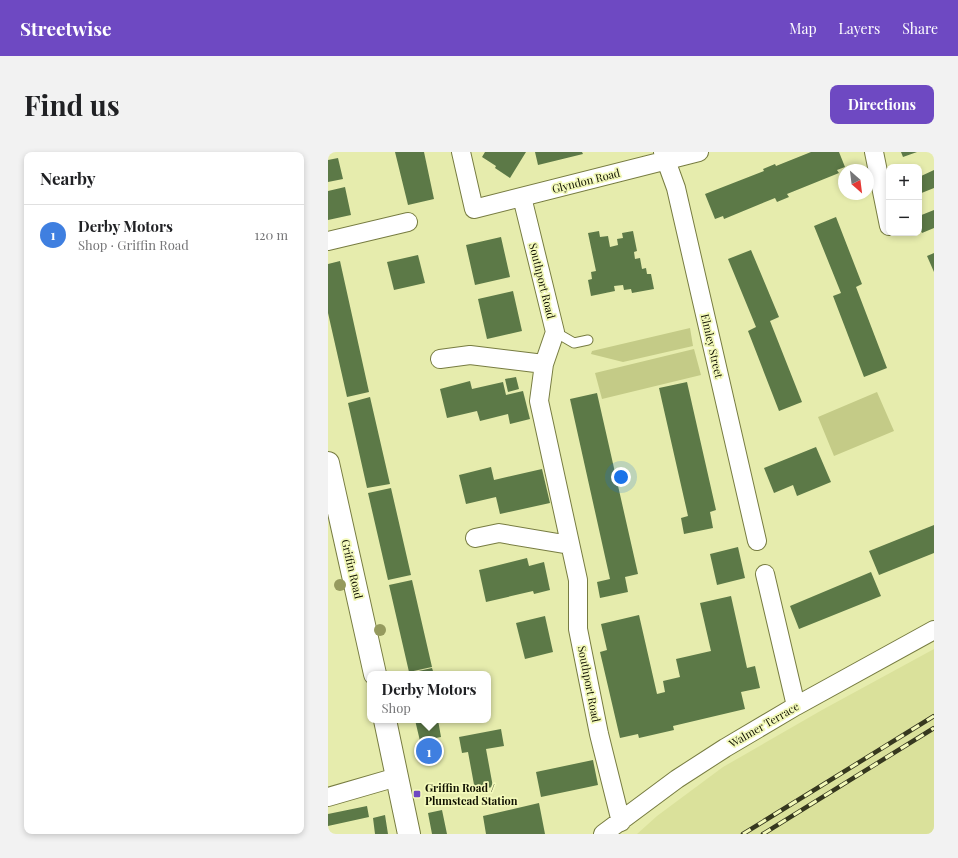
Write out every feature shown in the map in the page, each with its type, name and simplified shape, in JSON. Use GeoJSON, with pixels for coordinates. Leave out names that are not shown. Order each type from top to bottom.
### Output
{"type":"FeatureCollection","features":[{"type":"Feature","properties":{"kind":"street","name":"Glyndon Road"},"geometry":{"type":"LineString","coordinates":[[461,152],[474,208],[522,197],[665,157],[699,152]]}},
{"type":"Feature","properties":{"kind":"street"},"geometry":{"type":"LineString","coordinates":[[874,152],[886,213]]}},
{"type":"Feature","properties":{"kind":"street","name":"Elmley Street"},"geometry":{"type":"LineString","coordinates":[[665,157],[676,188],[757,541]]}},
{"type":"Feature","properties":{"kind":"street","name":"Southport Road"},"geometry":{"type":"LineString","coordinates":[[522,197],[555,332],[544,364],[539,401],[578,580],[578,629],[599,734],[620,822]]}},
{"type":"Feature","properties":{"kind":"street"},"geometry":{"type":"LineString","coordinates":[[328,241],[408,222]]}},
{"type":"Feature","properties":{"kind":"street"},"geometry":{"type":"LineString","coordinates":[[440,359],[470,354],[544,364]]}},
{"type":"Feature","properties":{"kind":"street","name":"Griffin Road"},"geometry":{"type":"LineString","coordinates":[[328,464],[374,671]]}},
{"type":"Feature","properties":{"kind":"street"},"geometry":{"type":"LineString","coordinates":[[475,538],[500,533],[570,545]]}},
{"type":"Feature","properties":{"kind":"street"},"geometry":{"type":"LineString","coordinates":[[765,574],[796,706]]}},
{"type":"Feature","properties":{"kind":"street","name":"Walmer Terrace"},"geometry":{"type":"LineString","coordinates":[[603,834],[677,779],[725,748],[796,706],[934,630]]}},
{"type":"Feature","properties":{"kind":"street"},"geometry":{"type":"LineString","coordinates":[[386,723],[409,834]]}},
{"type":"Feature","properties":{"kind":"street"},"geometry":{"type":"LineString","coordinates":[[328,797],[397,777]]}},
{"type":"Feature","properties":{"kind":"lane"},"geometry":{"type":"LineString","coordinates":[[555,332],[574,343],[588,340]]}},
{"type":"Feature","properties":{"kind":"shaded area"},"geometry":{"type":"Polygon","coordinates":[[[690,328],[693,346],[623,362],[591,354],[592,351],[690,328]]]}},
{"type":"Feature","properties":{"kind":"shaded area"},"geometry":{"type":"Polygon","coordinates":[[[694,349],[701,375],[602,399],[595,373],[694,349]]]}},
{"type":"Feature","properties":{"kind":"shaded area"},"geometry":{"type":"Polygon","coordinates":[[[877,392],[894,431],[834,456],[818,417],[877,392]]]}},
{"type":"Feature","properties":{"kind":"shaded area"},"geometry":{"type":"Polygon","coordinates":[[[934,649],[934,834],[637,834],[657,816],[723,767],[822,710],[934,649]]]}},
{"type":"Feature","properties":{"kind":"building"},"geometry":{"type":"Polygon","coordinates":[[[395,152],[424,152],[434,199],[408,205],[395,152]]]}},
{"type":"Feature","properties":{"kind":"building"},"geometry":{"type":"Polygon","coordinates":[[[485,152],[526,152],[510,178],[482,157],[485,152]]]}},
{"type":"Feature","properties":{"kind":"building"},"geometry":{"type":"Polygon","coordinates":[[[535,152],[582,152],[583,154],[538,165],[535,152]]]}},
{"type":"Feature","properties":{"kind":"building"},"geometry":{"type":"Polygon","coordinates":[[[811,152],[839,152],[844,164],[838,164],[838,173],[787,194],[789,197],[777,202],[775,198],[724,219],[723,216],[715,219],[705,194],[764,171],[763,169],[775,164],[776,166],[811,152]]]}},
{"type":"Feature","properties":{"kind":"building"},"geometry":{"type":"Polygon","coordinates":[[[901,152],[917,152],[903,157],[901,152]]]}},
{"type":"Feature","properties":{"kind":"building"},"geometry":{"type":"Polygon","coordinates":[[[338,158],[343,179],[328,182],[328,160],[338,158]]]}},
{"type":"Feature","properties":{"kind":"building"},"geometry":{"type":"Polygon","coordinates":[[[934,170],[934,188],[922,193],[922,176],[934,170]]]}},
{"type":"Feature","properties":{"kind":"building"},"geometry":{"type":"Polygon","coordinates":[[[345,187],[351,215],[328,220],[328,191],[345,187]]]}},
{"type":"Feature","properties":{"kind":"building"},"geometry":{"type":"Polygon","coordinates":[[[934,210],[934,228],[922,233],[922,215],[934,210]]]}},
{"type":"Feature","properties":{"kind":"building"},"geometry":{"type":"Polygon","coordinates":[[[836,217],[862,284],[856,287],[887,368],[864,377],[833,296],[841,293],[814,226],[836,217]]]}},
{"type":"Feature","properties":{"kind":"building"},"geometry":{"type":"Polygon","coordinates":[[[599,231],[600,237],[608,236],[610,247],[618,245],[617,239],[623,238],[622,233],[633,231],[637,251],[634,252],[635,259],[640,258],[642,269],[646,268],[647,274],[651,274],[654,289],[632,293],[631,289],[624,290],[623,285],[614,286],[615,291],[591,296],[588,280],[592,279],[591,272],[596,271],[588,233],[599,231]]]}},
{"type":"Feature","properties":{"kind":"building"},"geometry":{"type":"Polygon","coordinates":[[[501,237],[510,277],[475,285],[466,245],[501,237]]]}},
{"type":"Feature","properties":{"kind":"building"},"geometry":{"type":"Polygon","coordinates":[[[751,250],[779,317],[770,321],[802,402],[779,411],[748,331],[756,327],[728,259],[751,250]]]}},
{"type":"Feature","properties":{"kind":"building"},"geometry":{"type":"Polygon","coordinates":[[[934,253],[934,272],[927,256],[934,253]]]}},
{"type":"Feature","properties":{"kind":"building"},"geometry":{"type":"Polygon","coordinates":[[[418,255],[425,283],[394,290],[387,262],[418,255]]]}},
{"type":"Feature","properties":{"kind":"building"},"geometry":{"type":"Polygon","coordinates":[[[340,261],[369,392],[347,397],[328,313],[328,264],[340,261]]]}},
{"type":"Feature","properties":{"kind":"building"},"geometry":{"type":"Polygon","coordinates":[[[513,291],[522,331],[487,339],[478,299],[513,291]]]}},
{"type":"Feature","properties":{"kind":"building"},"geometry":{"type":"Polygon","coordinates":[[[516,377],[519,389],[508,392],[505,379],[516,377]]]}},
{"type":"Feature","properties":{"kind":"building"},"geometry":{"type":"Polygon","coordinates":[[[470,381],[472,389],[503,382],[506,395],[523,391],[530,419],[510,424],[508,414],[480,421],[477,411],[447,418],[440,389],[470,381]]]}},
{"type":"Feature","properties":{"kind":"building"},"geometry":{"type":"Polygon","coordinates":[[[687,382],[716,510],[710,512],[713,528],[684,534],[681,518],[688,516],[659,388],[687,382]]]}},
{"type":"Feature","properties":{"kind":"building"},"geometry":{"type":"Polygon","coordinates":[[[597,393],[638,574],[625,577],[628,592],[600,598],[597,582],[610,579],[570,399],[597,393]]]}},
{"type":"Feature","properties":{"kind":"building"},"geometry":{"type":"Polygon","coordinates":[[[370,397],[390,484],[367,488],[348,403],[370,397]]]}},
{"type":"Feature","properties":{"kind":"building"},"geometry":{"type":"Polygon","coordinates":[[[816,447],[831,482],[797,496],[793,485],[774,493],[764,468],[816,447]]]}},
{"type":"Feature","properties":{"kind":"building"},"geometry":{"type":"Polygon","coordinates":[[[491,467],[494,480],[542,469],[550,503],[500,514],[496,497],[466,504],[459,475],[491,467]]]}},
{"type":"Feature","properties":{"kind":"building"},"geometry":{"type":"Polygon","coordinates":[[[391,488],[411,575],[388,580],[368,493],[391,488]]]}},
{"type":"Feature","properties":{"kind":"building"},"geometry":{"type":"Polygon","coordinates":[[[934,525],[934,553],[879,575],[869,551],[934,525]]]}},
{"type":"Feature","properties":{"kind":"building"},"geometry":{"type":"Polygon","coordinates":[[[738,547],[745,578],[717,585],[710,554],[738,547]]]}},
{"type":"Feature","properties":{"kind":"building"},"geometry":{"type":"Polygon","coordinates":[[[527,558],[529,566],[544,562],[550,590],[534,594],[533,591],[486,602],[479,570],[527,558]]]}},
{"type":"Feature","properties":{"kind":"building"},"geometry":{"type":"Polygon","coordinates":[[[871,572],[881,596],[799,629],[790,606],[871,572]]]}},
{"type":"Feature","properties":{"kind":"building"},"geometry":{"type":"Polygon","coordinates":[[[412,580],[432,667],[409,671],[389,585],[412,580]]]}},
{"type":"Feature","properties":{"kind":"building"},"geometry":{"type":"Polygon","coordinates":[[[731,596],[747,668],[755,666],[760,688],[741,692],[745,709],[673,726],[674,730],[639,738],[638,734],[620,738],[600,652],[607,650],[601,624],[639,615],[657,694],[665,692],[663,681],[680,677],[676,659],[711,651],[700,603],[731,596]]]}},
{"type":"Feature","properties":{"kind":"building"},"geometry":{"type":"Polygon","coordinates":[[[545,616],[553,652],[525,659],[516,623],[545,616]]]}},
{"type":"Feature","properties":{"kind":"building"},"geometry":{"type":"Polygon","coordinates":[[[432,668],[433,671],[419,671],[432,668]]]}},
{"type":"Feature","properties":{"kind":"building"},"geometry":{"type":"Polygon","coordinates":[[[416,723],[439,723],[441,737],[420,741],[416,723]]]}},
{"type":"Feature","properties":{"kind":"building"},"geometry":{"type":"Polygon","coordinates":[[[501,729],[504,746],[486,749],[493,787],[475,790],[468,752],[462,753],[459,737],[501,729]]]}},
{"type":"Feature","properties":{"kind":"building"},"geometry":{"type":"Polygon","coordinates":[[[593,760],[598,785],[541,797],[536,772],[593,760]]]}},
{"type":"Feature","properties":{"kind":"building"},"geometry":{"type":"Polygon","coordinates":[[[539,803],[545,834],[486,834],[483,816],[539,803]]]}},
{"type":"Feature","properties":{"kind":"building"},"geometry":{"type":"Polygon","coordinates":[[[367,806],[369,817],[328,826],[328,814],[367,806]]]}},
{"type":"Feature","properties":{"kind":"building"},"geometry":{"type":"Polygon","coordinates":[[[442,810],[447,834],[432,834],[428,813],[442,810]]]}},
{"type":"Feature","properties":{"kind":"building"},"geometry":{"type":"Polygon","coordinates":[[[385,815],[388,834],[375,834],[373,818],[385,815]]]}},
{"type":"Feature","properties":{"kind":"railway"},"geometry":{"type":"LineString","coordinates":[[743,834],[934,716]]}},
{"type":"Feature","properties":{"kind":"railway"},"geometry":{"type":"LineString","coordinates":[[763,834],[934,728]]}},
{"type":"Feature","properties":{"kind":"place","name":"Derby Motors"},"geometry":{"type":"Point","coordinates":[429,751]}},
{"type":"Feature","properties":{"kind":"place","name":"Griffin Road / Plumstead Station"},"geometry":{"type":"Point","coordinates":[417,794]}}]}
